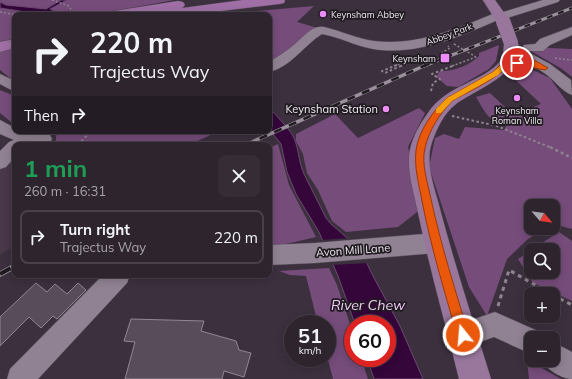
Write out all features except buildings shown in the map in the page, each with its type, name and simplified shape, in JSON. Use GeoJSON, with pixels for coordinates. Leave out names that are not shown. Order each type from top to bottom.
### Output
{"type":"FeatureCollection","features":[{"type":"Feature","properties":{"kind":"highway"},"geometry":{"type":"LineString","coordinates":[[135,12],[214,0]]}},
{"type":"Feature","properties":{"kind":"highway"},"geometry":{"type":"LineString","coordinates":[[181,12],[278,0]]}},
{"type":"Feature","properties":{"kind":"highway"},"geometry":{"type":"LineString","coordinates":[[0,38],[12,36]]}},
{"type":"Feature","properties":{"kind":"highway"},"geometry":{"type":"LineString","coordinates":[[0,47],[12,44]]}},
{"type":"Feature","properties":{"kind":"main road"},"geometry":{"type":"LineString","coordinates":[[475,379],[436,243],[421,172],[420,149],[429,124],[450,100],[495,73],[525,51],[489,0]]}},
{"type":"Feature","properties":{"kind":"street","name":"Abbey Park"},"geometry":{"type":"LineString","coordinates":[[272,66],[298,48],[315,33],[322,30],[329,31],[358,42],[373,45],[413,46],[430,43],[554,0]]}},
{"type":"Feature","properties":{"kind":"street"},"geometry":{"type":"LineString","coordinates":[[572,31],[525,51],[565,82],[572,90]]}},
{"type":"Feature","properties":{"kind":"street"},"geometry":{"type":"LineString","coordinates":[[0,78],[12,85]]}},
{"type":"Feature","properties":{"kind":"street"},"geometry":{"type":"LineString","coordinates":[[0,126],[10,133],[17,142]]}},
{"type":"Feature","properties":{"kind":"street"},"geometry":{"type":"LineString","coordinates":[[23,142],[45,138]]}},
{"type":"Feature","properties":{"kind":"street"},"geometry":{"type":"LineString","coordinates":[[0,162],[12,149]]}},
{"type":"Feature","properties":{"kind":"street","name":"Avon Mill Lane"},"geometry":{"type":"LineString","coordinates":[[272,255],[315,253],[436,243]]}},
{"type":"Feature","properties":{"kind":"street"},"geometry":{"type":"LineString","coordinates":[[20,379],[117,278]]}},
{"type":"Feature","properties":{"kind":"street"},"geometry":{"type":"LineString","coordinates":[[463,335],[495,324],[524,338]]}},
{"type":"Feature","properties":{"kind":"street"},"geometry":{"type":"LineString","coordinates":[[560,360],[572,368]]}},
{"type":"Feature","properties":{"kind":"path"},"geometry":{"type":"LineString","coordinates":[[52,0],[69,6],[72,12]]}},
{"type":"Feature","properties":{"kind":"path"},"geometry":{"type":"LineString","coordinates":[[0,12],[12,14]]}},
{"type":"Feature","properties":{"kind":"path"},"geometry":{"type":"LineString","coordinates":[[431,91],[433,83],[440,79],[432,74],[476,57],[454,44]]}},
{"type":"Feature","properties":{"kind":"path"},"geometry":{"type":"LineString","coordinates":[[436,115],[446,119],[452,116],[497,126],[532,139],[572,158]]}},
{"type":"Feature","properties":{"kind":"path"},"geometry":{"type":"LineString","coordinates":[[81,142],[88,134]]}},
{"type":"Feature","properties":{"kind":"path"},"geometry":{"type":"LineString","coordinates":[[495,324],[496,310],[509,270],[538,287]]}},
{"type":"Feature","properties":{"kind":"path"},"geometry":{"type":"LineString","coordinates":[[560,299],[572,305]]}},
{"type":"Feature","properties":{"kind":"shaded area"},"geometry":{"type":"Polygon","coordinates":[[[0,0],[174,0],[114,12],[12,12],[12,80],[0,70],[0,0]]]}},
{"type":"Feature","properties":{"kind":"shaded area"},"geometry":{"type":"Polygon","coordinates":[[[314,6],[297,22],[321,29],[272,69],[272,12],[247,12],[314,6]]]}},
{"type":"Feature","properties":{"kind":"shaded area"},"geometry":{"type":"Polygon","coordinates":[[[499,45],[496,61],[489,69],[458,87],[447,86],[436,77],[440,71],[461,67],[479,56],[479,53],[499,45]]]}},
{"type":"Feature","properties":{"kind":"shaded area"},"geometry":{"type":"Polygon","coordinates":[[[524,47],[572,49],[572,77],[562,69],[524,47]]]}},
{"type":"Feature","properties":{"kind":"shaded area"},"geometry":{"type":"Polygon","coordinates":[[[517,69],[535,71],[550,78],[572,109],[572,229],[560,226],[560,199],[524,199],[524,235],[535,235],[528,239],[507,259],[487,316],[469,287],[429,167],[435,138],[444,134],[459,139],[465,127],[504,130],[506,126],[491,119],[476,97],[490,93],[506,108],[517,114],[541,104],[506,71],[517,69]]]}},
{"type":"Feature","properties":{"kind":"shaded area"},"geometry":{"type":"Polygon","coordinates":[[[0,90],[12,95],[12,123],[0,113],[0,90]]]}},
{"type":"Feature","properties":{"kind":"shaded area"},"geometry":{"type":"Polygon","coordinates":[[[419,108],[425,113],[408,147],[421,209],[398,227],[346,232],[332,221],[318,190],[307,173],[303,154],[296,141],[296,134],[335,114],[358,138],[419,108]]]}},
{"type":"Feature","properties":{"kind":"shaded area"},"geometry":{"type":"Polygon","coordinates":[[[57,134],[213,134],[195,142],[55,142],[57,134]]]}},
{"type":"Feature","properties":{"kind":"shaded area"},"geometry":{"type":"Polygon","coordinates":[[[278,144],[289,185],[316,237],[272,247],[272,147],[278,144]]]}},
{"type":"Feature","properties":{"kind":"shaded area"},"geometry":{"type":"Polygon","coordinates":[[[0,162],[12,163],[12,248],[0,254],[0,162]]]}},
{"type":"Feature","properties":{"kind":"shaded area"},"geometry":{"type":"Polygon","coordinates":[[[560,233],[572,241],[572,301],[560,295],[560,287],[542,287],[533,283],[530,279],[560,279],[560,243],[542,243],[554,235],[560,235],[560,233]]]}},
{"type":"Feature","properties":{"kind":"shaded area"},"geometry":{"type":"Polygon","coordinates":[[[524,255],[524,269],[518,259],[524,255]]]}},
{"type":"Feature","properties":{"kind":"shaded area"},"geometry":{"type":"Polygon","coordinates":[[[329,268],[337,285],[347,315],[344,315],[344,367],[364,367],[368,379],[333,379],[330,367],[336,367],[336,315],[316,315],[306,276],[290,275],[279,271],[329,268]]]}},
{"type":"Feature","properties":{"kind":"shaded area"},"geometry":{"type":"Polygon","coordinates":[[[528,367],[540,367],[561,379],[529,379],[528,367]]]}},
{"type":"Feature","properties":{"kind":"water"},"geometry":{"type":"Polygon","coordinates":[[[61,0],[67,0],[50,9],[56,12],[26,12],[0,8],[0,2],[6,5],[46,9],[61,0]]]}},
{"type":"Feature","properties":{"kind":"water","name":"River Chew"},"geometry":{"type":"Polygon","coordinates":[[[272,111],[292,134],[296,143],[304,174],[326,218],[360,249],[394,315],[352,315],[338,276],[319,232],[296,194],[287,172],[281,144],[272,133],[272,111]]]}},
{"type":"Feature","properties":{"kind":"water","name":"River Chew"},"geometry":{"type":"Polygon","coordinates":[[[396,319],[423,379],[374,379],[370,367],[396,367],[396,319]]]}},
{"type":"Feature","properties":{"kind":"pier"},"geometry":{"type":"Polygon","coordinates":[[[350,238],[362,248],[369,263],[331,265],[321,240],[350,238]]]}},
{"type":"Feature","properties":{"kind":"railway"},"geometry":{"type":"LineString","coordinates":[[424,66],[572,8]]}},
{"type":"Feature","properties":{"kind":"railway"},"geometry":{"type":"LineString","coordinates":[[272,133],[426,65]]}},
{"type":"Feature","properties":{"kind":"railway"},"geometry":{"type":"LineString","coordinates":[[252,142],[270,134]]}},
{"type":"Feature","properties":{"kind":"railway"},"geometry":{"type":"LineString","coordinates":[[0,274],[12,268]]}},
{"type":"Feature","properties":{"kind":"slow traffic"},"geometry":{"type":"LineString","coordinates":[[439,111],[450,100],[483,81],[504,66]]}},
{"type":"Feature","properties":{"kind":"place","name":"Keynsham Abbey"},"geometry":{"type":"Point","coordinates":[323,14]}},
{"type":"Feature","properties":{"kind":"place","name":"Keynsham"},"geometry":{"type":"Point","coordinates":[445,58]}},
{"type":"Feature","properties":{"kind":"place","name":"Keynsham Roman Villa"},"geometry":{"type":"Point","coordinates":[517,98]}},
{"type":"Feature","properties":{"kind":"place","name":"Keynsham Station"},"geometry":{"type":"Point","coordinates":[386,109]}},
{"type":"Feature","properties":{"kind":"route"},"geometry":{"type":"LineString","coordinates":[[463,335],[436,243],[421,172],[420,149],[429,124],[444,105],[462,92],[495,73],[510,59],[513,50],[545,68],[517,63]]}}]}
